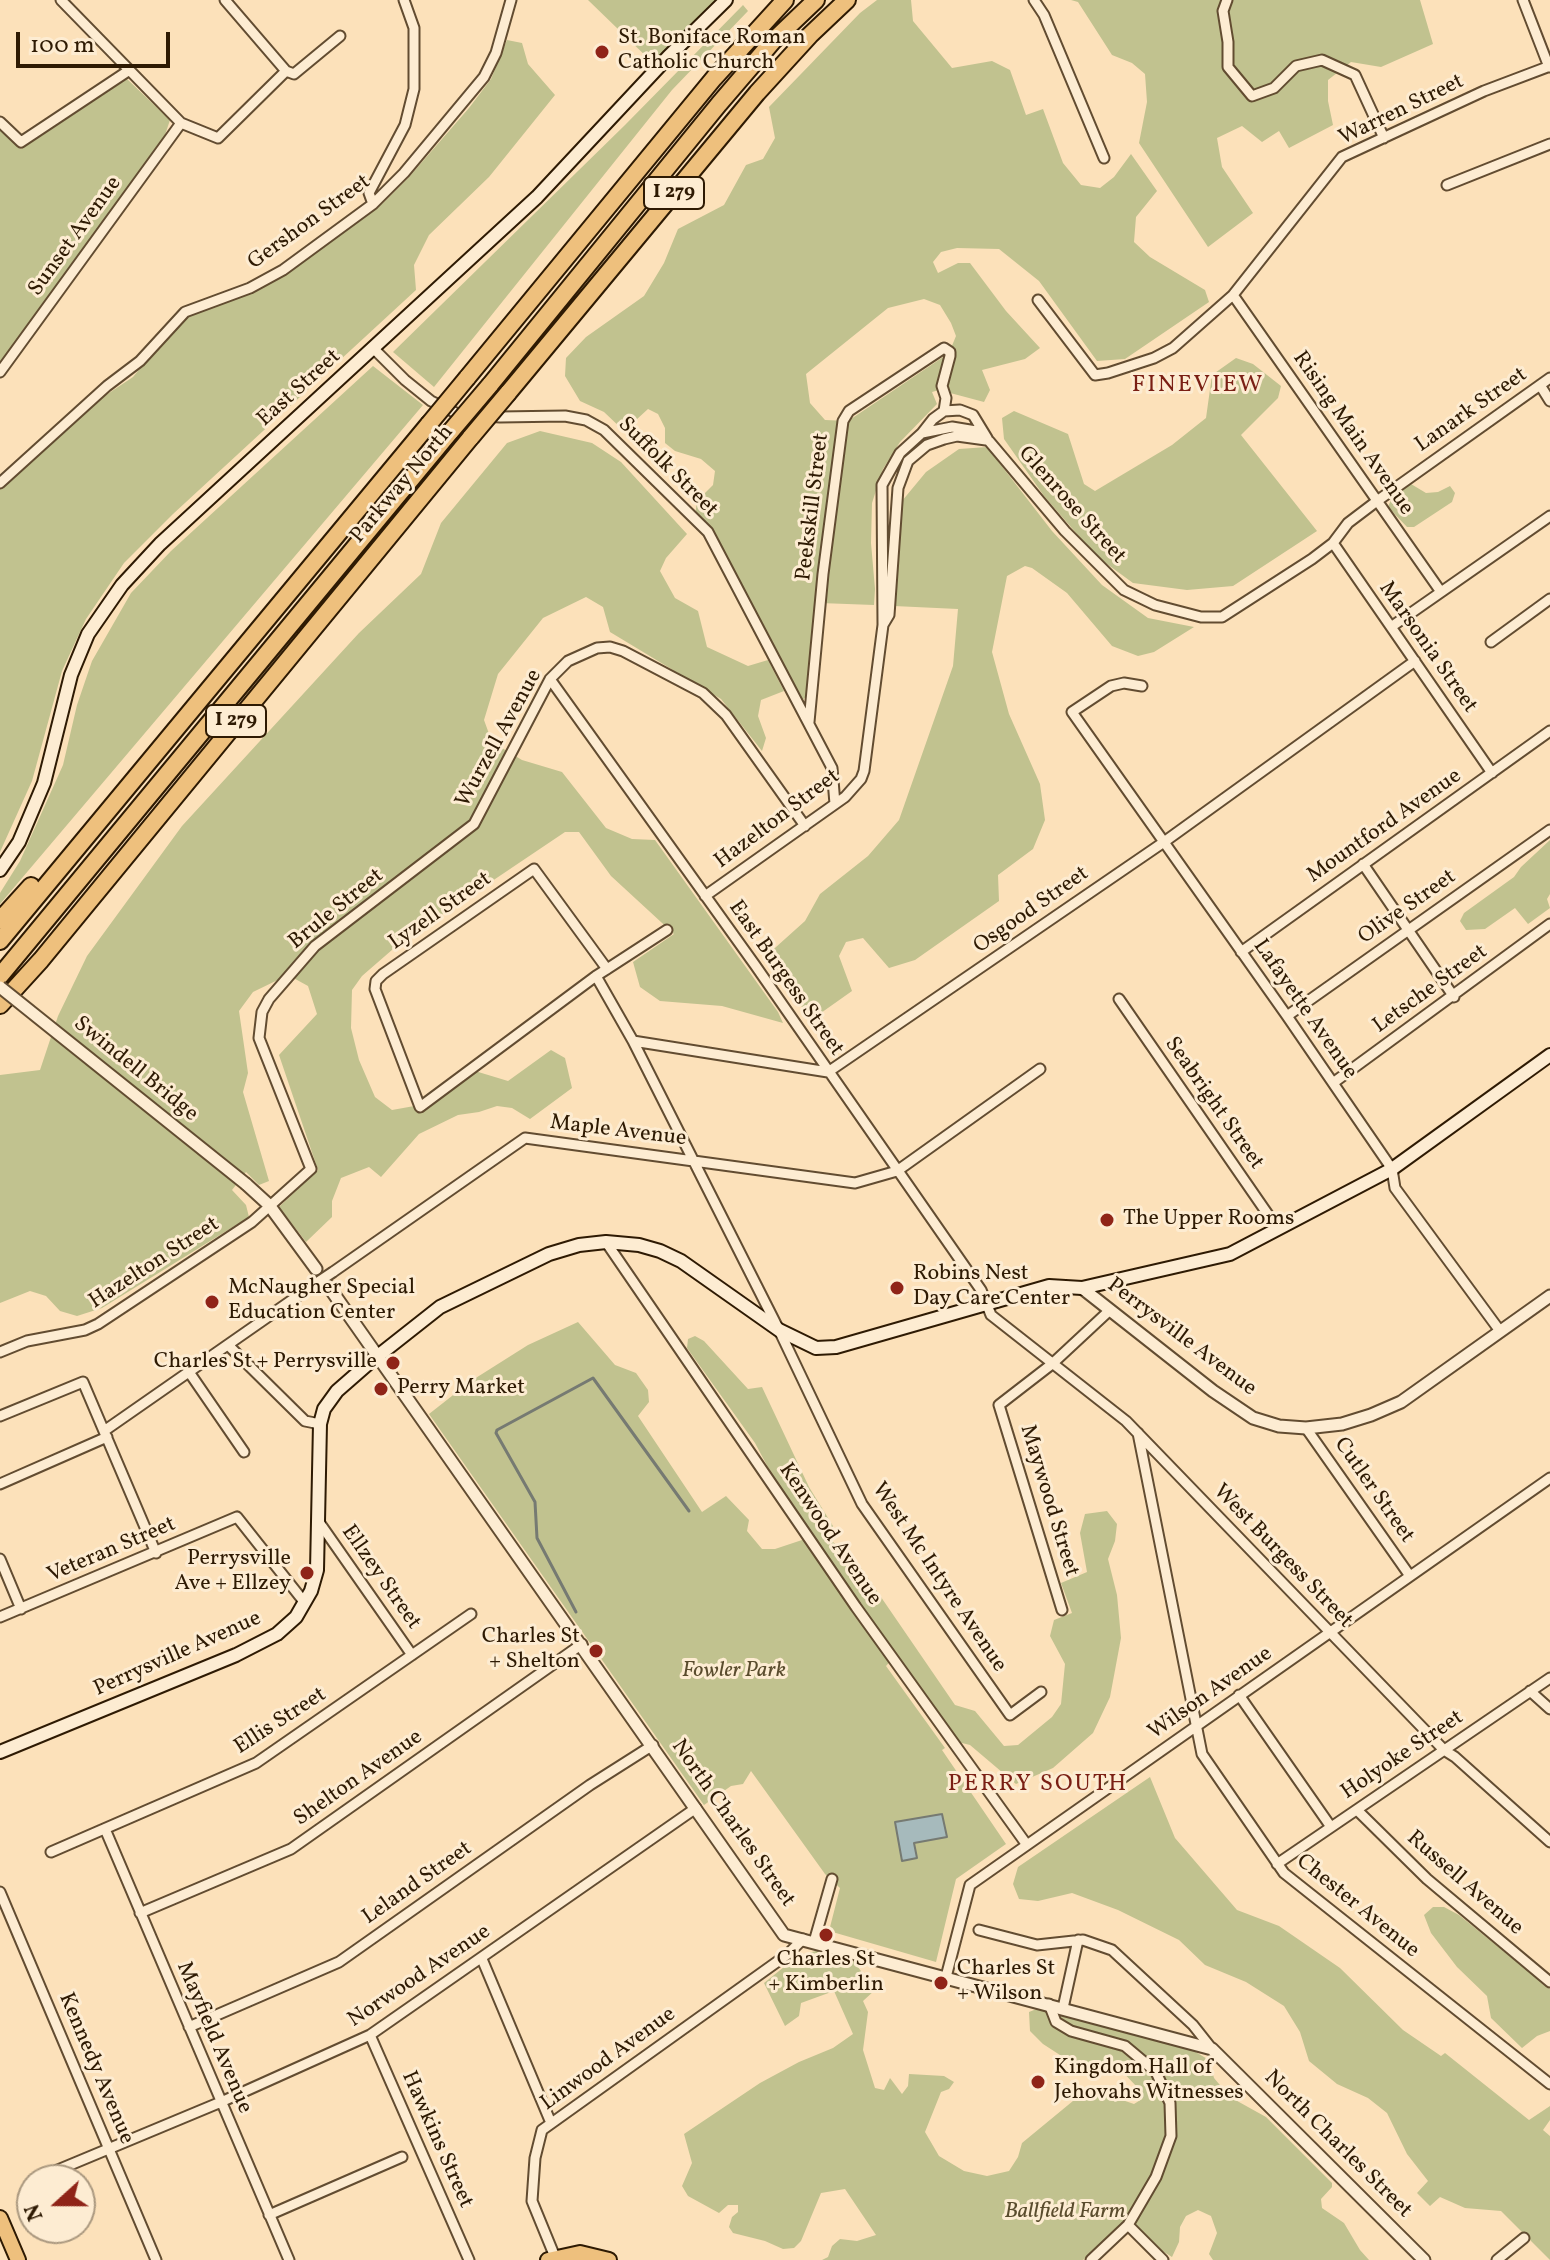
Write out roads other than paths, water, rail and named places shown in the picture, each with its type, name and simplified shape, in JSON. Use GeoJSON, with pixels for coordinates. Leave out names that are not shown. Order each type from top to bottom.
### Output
{"type":"FeatureCollection","features":[{"type":"Feature","properties":{"kind":"highway","name":"Parkway North"},"geometry":{"type":"LineString","coordinates":[[0,941],[714,78],[785,0]]}},
{"type":"Feature","properties":{"kind":"highway"},"geometry":{"type":"LineString","coordinates":[[0,976],[719,104],[773,41],[816,0]]}},
{"type":"Feature","properties":{"kind":"highway","name":"Parkway North"},"geometry":{"type":"LineString","coordinates":[[0,1005],[41,960],[757,93],[847,0]]}},
{"type":"Feature","properties":{"kind":"highway"},"geometry":{"type":"LineString","coordinates":[[0,920],[85,822],[105,812]]}},
{"type":"Feature","properties":{"kind":"main road","name":"East Street"},"geometry":{"type":"LineString","coordinates":[[0,870],[19,842],[44,783],[71,675],[88,634],[122,585],[160,544],[537,197],[726,0]]}},
{"type":"Feature","properties":{"kind":"main road"},"geometry":{"type":"LineString","coordinates":[[1082,1288],[1230,1254],[1392,1169],[1550,1055]]}},
{"type":"Feature","properties":{"kind":"main road","name":"Perrysville Avenue"},"geometry":{"type":"LineString","coordinates":[[0,1752],[236,1655],[277,1634],[296,1617],[305,1603],[317,1570],[320,1424],[324,1409],[337,1391],[440,1307],[549,1254],[579,1245],[606,1242],[639,1245],[660,1251],[681,1261],[779,1330],[816,1348],[836,1347],[1049,1286],[1082,1288]]}},
{"type":"Feature","properties":{"kind":"main road"},"geometry":{"type":"LineString","coordinates":[[0,2218],[18,2260]]}},
{"type":"Feature","properties":{"kind":"main road"},"geometry":{"type":"LineString","coordinates":[[551,2258],[580,2253],[609,2260]]}},
{"type":"Feature","properties":{"kind":"street"},"geometry":{"type":"LineString","coordinates":[[61,0],[181,123],[218,138],[286,71]]}},
{"type":"Feature","properties":{"kind":"street"},"geometry":{"type":"LineString","coordinates":[[225,0],[286,71],[294,74],[340,36]]}},
{"type":"Feature","properties":{"kind":"street"},"geometry":{"type":"LineString","coordinates":[[373,204],[369,193],[405,125],[414,89],[414,28],[404,0]]}},
{"type":"Feature","properties":{"kind":"street","name":"Gershon Street"},"geometry":{"type":"LineString","coordinates":[[0,483],[107,386],[140,361],[185,312],[250,288],[283,270],[373,204],[404,173],[484,77],[496,53],[511,0]]}},
{"type":"Feature","properties":{"kind":"street"},"geometry":{"type":"LineString","coordinates":[[1034,0],[1044,15],[1104,158]]}},
{"type":"Feature","properties":{"kind":"street"},"geometry":{"type":"LineString","coordinates":[[1227,0],[1223,11],[1228,67],[1252,96],[1274,88],[1296,66],[1322,60],[1355,75],[1384,138]]}},
{"type":"Feature","properties":{"kind":"street"},"geometry":{"type":"LineString","coordinates":[[1523,0],[1550,67]]}},
{"type":"Feature","properties":{"kind":"street","name":"Warren Street"},"geometry":{"type":"LineString","coordinates":[[1038,300],[1095,375],[1131,366],[1173,348],[1233,295],[1342,157],[1484,91],[1550,67]]}},
{"type":"Feature","properties":{"kind":"street"},"geometry":{"type":"LineString","coordinates":[[0,122],[21,142],[128,71]]}},
{"type":"Feature","properties":{"kind":"street","name":"Sunset Avenue"},"geometry":{"type":"LineString","coordinates":[[0,372],[181,123]]}},
{"type":"Feature","properties":{"kind":"street"},"geometry":{"type":"LineString","coordinates":[[1447,185],[1550,144]]}},
{"type":"Feature","properties":{"kind":"street","name":"Rising Main Avenue"},"geometry":{"type":"LineString","coordinates":[[1233,295],[1441,592]]}},
{"type":"Feature","properties":{"kind":"street","name":"Peekskill Street"},"geometry":{"type":"LineString","coordinates":[[809,722],[823,574],[843,421],[849,411],[944,348],[950,356],[942,386],[946,398],[944,411]]}},
{"type":"Feature","properties":{"kind":"street","name":"Suffolk Street"},"geometry":{"type":"LineString","coordinates":[[374,349],[431,401],[458,414],[565,416],[586,420],[604,430],[708,532],[832,768],[835,804]]}},
{"type":"Feature","properties":{"kind":"street","name":"Lanark Street"},"geometry":{"type":"LineString","coordinates":[[1222,617],[1333,543],[1348,523],[1550,378]]}},
{"type":"Feature","properties":{"kind":"street"},"geometry":{"type":"LineString","coordinates":[[1540,385],[1550,401]]}},
{"type":"Feature","properties":{"kind":"street"},"geometry":{"type":"LineString","coordinates":[[883,625],[882,485],[900,453],[944,411],[960,410],[973,415],[989,441]]}},
{"type":"Feature","properties":{"kind":"street","name":"Glenrose Street"},"geometry":{"type":"LineString","coordinates":[[922,433],[952,427],[976,431],[989,441],[1065,531],[1124,590],[1155,605],[1201,617],[1222,617]]}},
{"type":"Feature","properties":{"kind":"street","name":"Glenrose Street"},"geometry":{"type":"LineString","coordinates":[[883,625],[889,615],[898,488],[908,461],[927,445],[957,436],[989,441]]}},
{"type":"Feature","properties":{"kind":"street"},"geometry":{"type":"LineString","coordinates":[[1391,627],[1550,516]]}},
{"type":"Feature","properties":{"kind":"street","name":"Marsonia Street"},"geometry":{"type":"LineString","coordinates":[[1333,543],[1492,773]]}},
{"type":"Feature","properties":{"kind":"street"},"geometry":{"type":"LineString","coordinates":[[1491,642],[1550,599]]}},
{"type":"Feature","properties":{"kind":"street","name":"Hazelton Street"},"geometry":{"type":"LineString","coordinates":[[705,896],[851,792],[864,771],[883,625]]}},
{"type":"Feature","properties":{"kind":"street","name":"Wurzell Avenue"},"geometry":{"type":"LineString","coordinates":[[466,832],[480,814],[550,679],[568,661],[581,654],[610,647],[703,693],[716,703],[805,826]]}},
{"type":"Feature","properties":{"kind":"street","name":"Osgood Street"},"geometry":{"type":"LineString","coordinates":[[828,1072],[1164,842],[1415,661]]}},
{"type":"Feature","properties":{"kind":"street","name":"East Burgess Street"},"geometry":{"type":"LineString","coordinates":[[550,679],[981,1290],[986,1303]]}},
{"type":"Feature","properties":{"kind":"street","name":"Lafayette Avenue"},"geometry":{"type":"LineString","coordinates":[[1142,686],[1124,683],[1111,686],[1072,712],[1392,1169],[1395,1188],[1500,1331]]}},
{"type":"Feature","properties":{"kind":"street","name":"Mountford Avenue"},"geometry":{"type":"LineString","coordinates":[[1241,952],[1550,731]]}},
{"type":"Feature","properties":{"kind":"street","name":"Olive Street"},"geometry":{"type":"LineString","coordinates":[[1287,1016],[1550,830]]}},
{"type":"Feature","properties":{"kind":"street","name":"Brule Street"},"geometry":{"type":"LineString","coordinates":[[311,1169],[259,1038],[262,1012],[269,999],[315,946],[466,832]]}},
{"type":"Feature","properties":{"kind":"street"},"geometry":{"type":"LineString","coordinates":[[1363,864],[1454,997]]}},
{"type":"Feature","properties":{"kind":"street","name":"Lyzell Street"},"geometry":{"type":"LineString","coordinates":[[596,976],[420,1107],[375,989],[376,981],[383,974],[534,869],[607,969]]}},
{"type":"Feature","properties":{"kind":"street","name":"Letsche Street"},"geometry":{"type":"LineString","coordinates":[[1333,1083],[1550,924]]}},
{"type":"Feature","properties":{"kind":"street"},"geometry":{"type":"LineString","coordinates":[[596,976],[667,930]]}},
{"type":"Feature","properties":{"kind":"street","name":"West Mc Intyre Avenue"},"geometry":{"type":"LineString","coordinates":[[596,976],[633,1041],[779,1330],[862,1504],[1010,1715],[1041,1692]]}},
{"type":"Feature","properties":{"kind":"street","name":"Swindell Bridge"},"geometry":{"type":"LineString","coordinates":[[0,987],[269,1205]]}},
{"type":"Feature","properties":{"kind":"street","name":"Seabright Street"},"geometry":{"type":"LineString","coordinates":[[1119,999],[1278,1229]]}},
{"type":"Feature","properties":{"kind":"street"},"geometry":{"type":"LineString","coordinates":[[633,1041],[828,1072]]}},
{"type":"Feature","properties":{"kind":"street","name":"Maple Avenue"},"geometry":{"type":"LineString","coordinates":[[0,1484],[105,1434],[525,1138],[855,1183],[897,1171],[1040,1069]]}},
{"type":"Feature","properties":{"kind":"street","name":"Hazelton Street"},"geometry":{"type":"LineString","coordinates":[[0,1352],[27,1341],[85,1330],[98,1324],[252,1222],[311,1169]]}},
{"type":"Feature","properties":{"kind":"street"},"geometry":{"type":"LineString","coordinates":[[269,1205],[316,1269]]}},
{"type":"Feature","properties":{"kind":"street","name":"Kenwood Avenue"},"geometry":{"type":"LineString","coordinates":[[606,1242],[856,1607],[1027,1845]]}},
{"type":"Feature","properties":{"kind":"street","name":"North Charles Street"},"geometry":{"type":"LineString","coordinates":[[329,1287],[784,1935],[1212,2049],[1424,2260]]}},
{"type":"Feature","properties":{"kind":"street","name":"Perrysville Avenue"},"geometry":{"type":"LineString","coordinates":[[1082,1288],[1213,1391],[1253,1418],[1279,1426],[1306,1428],[1342,1424],[1401,1402],[1550,1296]]}},
{"type":"Feature","properties":{"kind":"street","name":"West Burgess Street"},"geometry":{"type":"LineString","coordinates":[[986,1303],[991,1315],[1126,1421],[1444,1750],[1550,1842]]}},
{"type":"Feature","properties":{"kind":"street","name":"Maywood Street"},"geometry":{"type":"LineString","coordinates":[[1062,1610],[999,1405],[1052,1364],[1110,1310]]}},
{"type":"Feature","properties":{"kind":"street"},"geometry":{"type":"LineString","coordinates":[[228,1345],[305,1421],[320,1424]]}},
{"type":"Feature","properties":{"kind":"street"},"geometry":{"type":"LineString","coordinates":[[189,1372],[244,1452]]}},
{"type":"Feature","properties":{"kind":"street"},"geometry":{"type":"LineString","coordinates":[[0,1416],[83,1382],[156,1553]]}},
{"type":"Feature","properties":{"kind":"street","name":"Cutler Street"},"geometry":{"type":"LineString","coordinates":[[1306,1428],[1410,1576]]}},
{"type":"Feature","properties":{"kind":"street","name":"Chester Avenue"},"geometry":{"type":"LineString","coordinates":[[1138,1433],[1202,1754],[1284,1873],[1550,2084]]}},
{"type":"Feature","properties":{"kind":"street","name":"Wilson Avenue"},"geometry":{"type":"LineString","coordinates":[[946,1977],[970,1885],[1550,1478]]}},
{"type":"Feature","properties":{"kind":"street","name":"Veteran Street"},"geometry":{"type":"LineString","coordinates":[[0,1617],[237,1517],[305,1603]]}},
{"type":"Feature","properties":{"kind":"street","name":"Ellzey Street"},"geometry":{"type":"LineString","coordinates":[[319,1522],[412,1655]]}},
{"type":"Feature","properties":{"kind":"street"},"geometry":{"type":"LineString","coordinates":[[0,1559],[21,1609]]}},
{"type":"Feature","properties":{"kind":"street","name":"Ellis Street"},"geometry":{"type":"LineString","coordinates":[[51,1852],[256,1763],[471,1614]]}},
{"type":"Feature","properties":{"kind":"street","name":"Shelton Avenue"},"geometry":{"type":"LineString","coordinates":[[140,1913],[291,1849],[582,1644]]}},
{"type":"Feature","properties":{"kind":"street","name":"Holyoke Street"},"geometry":{"type":"LineString","coordinates":[[1277,1864],[1550,1678]]}},
{"type":"Feature","properties":{"kind":"street"},"geometry":{"type":"LineString","coordinates":[[1530,1691],[1550,1709]]}},
{"type":"Feature","properties":{"kind":"street"},"geometry":{"type":"LineString","coordinates":[[1239,1695],[1331,1827]]}},
{"type":"Feature","properties":{"kind":"street","name":"Leland Street"},"geometry":{"type":"LineString","coordinates":[[189,2027],[339,1962],[590,1785],[653,1745]]}},
{"type":"Feature","properties":{"kind":"street","name":"Norwood Avenue"},"geometry":{"type":"LineString","coordinates":[[72,2164],[370,2035],[696,1808]]}},
{"type":"Feature","properties":{"kind":"street","name":"Russell Avenue"},"geometry":{"type":"LineString","coordinates":[[1357,1810],[1427,1879],[1550,1982]]}},
{"type":"Feature","properties":{"kind":"street","name":"Mayfield Avenue"},"geometry":{"type":"LineString","coordinates":[[105,1829],[289,2260]]}},
{"type":"Feature","properties":{"kind":"street"},"geometry":{"type":"LineString","coordinates":[[808,1940],[832,1879]]}},
{"type":"Feature","properties":{"kind":"street","name":"Kennedy Avenue"},"geometry":{"type":"LineString","coordinates":[[0,1892],[156,2260]]}},
{"type":"Feature","properties":{"kind":"street"},"geometry":{"type":"LineString","coordinates":[[979,1930],[1037,1945],[1078,1940],[1112,1950],[1193,2025],[1212,2049]]}},
{"type":"Feature","properties":{"kind":"street","name":"Linwood Avenue"},"geometry":{"type":"LineString","coordinates":[[551,2258],[532,2196],[537,2146],[542,2130],[808,1940]]}},
{"type":"Feature","properties":{"kind":"street"},"geometry":{"type":"LineString","coordinates":[[1063,2008],[1078,1940]]}},
{"type":"Feature","properties":{"kind":"street"},"geometry":{"type":"LineString","coordinates":[[482,1959],[551,2123]]}},
{"type":"Feature","properties":{"kind":"street"},"geometry":{"type":"LineString","coordinates":[[1049,2004],[1056,2022],[1071,2031],[1125,2046],[1156,2072],[1170,2103],[1171,2136],[1156,2177],[1128,2225],[1091,2260]]}},
{"type":"Feature","properties":{"kind":"street","name":"Hawkins Street"},"geometry":{"type":"LineString","coordinates":[[370,2035],[469,2260]]}},
{"type":"Feature","properties":{"kind":"street"},"geometry":{"type":"LineString","coordinates":[[269,2215],[402,2157]]}},
{"type":"Feature","properties":{"kind":"street"},"geometry":{"type":"LineString","coordinates":[[1128,2225],[1163,2260]]}},
{"type":"Feature","properties":{"kind":"street"},"geometry":{"type":"LineString","coordinates":[[1497,2260],[1524,2238]]}},
{"type":"Feature","properties":{"kind":"waterway"},"geometry":{"type":"LineString","coordinates":[[576,1612],[537,1538],[535,1502],[497,1430],[593,1378],[689,1511]]}},
{"type":"Feature","properties":{"kind":"place","name":"St. Boniface Roman Catholic Church"},"geometry":{"type":"Point","coordinates":[602,52]}},
{"type":"Feature","properties":{"kind":"place","name":"The Upper Rooms"},"geometry":{"type":"Point","coordinates":[1107,1220]}},
{"type":"Feature","properties":{"kind":"place","name":"Robins Nest Day Care Center"},"geometry":{"type":"Point","coordinates":[897,1288]}},
{"type":"Feature","properties":{"kind":"place","name":"McNaugher Special Education Center"},"geometry":{"type":"Point","coordinates":[212,1302]}},
{"type":"Feature","properties":{"kind":"place","name":"Charles St + Perrysville"},"geometry":{"type":"Point","coordinates":[393,1363]}},
{"type":"Feature","properties":{"kind":"place","name":"Perry Market"},"geometry":{"type":"Point","coordinates":[381,1389]}},
{"type":"Feature","properties":{"kind":"place","name":"Perrysville Ave + Ellzey"},"geometry":{"type":"Point","coordinates":[307,1573]}},
{"type":"Feature","properties":{"kind":"place","name":"Charles St + Shelton"},"geometry":{"type":"Point","coordinates":[596,1651]}},
{"type":"Feature","properties":{"kind":"place","name":"Charles St + Kimberlin"},"geometry":{"type":"Point","coordinates":[826,1935]}},
{"type":"Feature","properties":{"kind":"place","name":"Charles St + Wilson"},"geometry":{"type":"Point","coordinates":[941,1983]}},
{"type":"Feature","properties":{"kind":"place","name":"Kingdom Hall of Jehovahs Witnesses"},"geometry":{"type":"Point","coordinates":[1038,2082]}},
{"type":"Feature","properties":{"kind":"district","name":"FINEVIEW"},"geometry":{"type":"Point","coordinates":[1198,387]}},
{"type":"Feature","properties":{"kind":"district","name":"PERRY SOUTH"},"geometry":{"type":"Point","coordinates":[1038,1786]}},
{"type":"Feature","properties":{"kind":"park label","name":"Fowler Park"},"geometry":{"type":"Point","coordinates":[734,1672]}},
{"type":"Feature","properties":{"kind":"park label","name":"Ballfield Farm"},"geometry":{"type":"Point","coordinates":[1065,2213]}}]}
